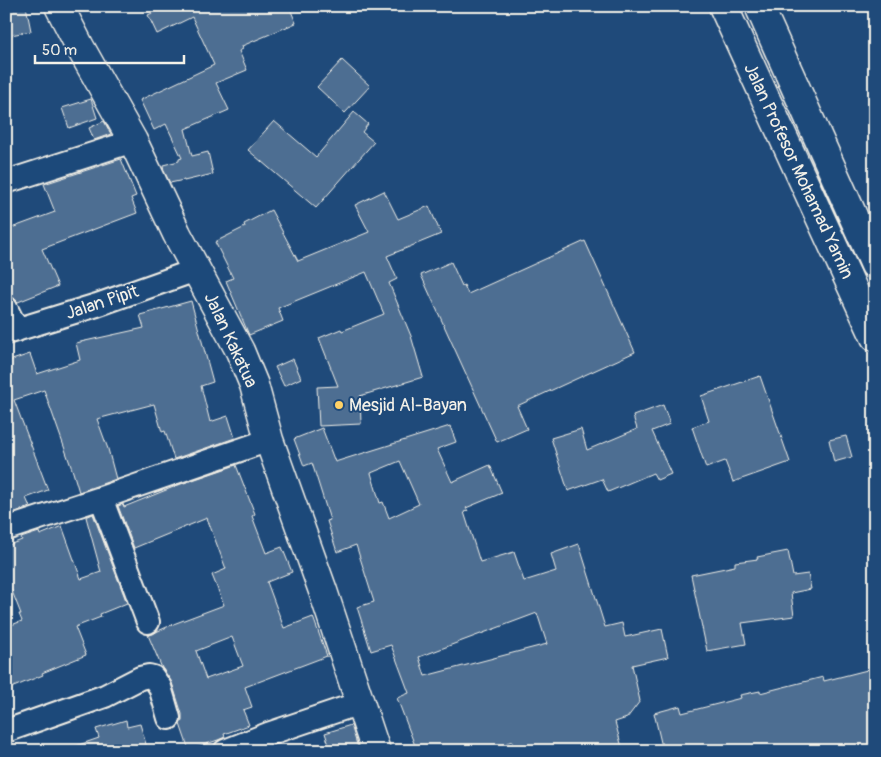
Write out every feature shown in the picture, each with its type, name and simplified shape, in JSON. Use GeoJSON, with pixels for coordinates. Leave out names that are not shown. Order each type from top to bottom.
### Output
{"type":"FeatureCollection","features":[{"type":"Feature","properties":{"kind":"street","name":"Jalan Kakatua"},"geometry":{"type":"LineString","coordinates":[[59,6],[133,141],[177,234],[240,352],[254,385],[270,440],[324,591],[376,751]]}},
{"type":"Feature","properties":{"kind":"street","name":"Jalan Profesor Mohamad Yamin"},"geometry":{"type":"LineString","coordinates":[[723,6],[875,337]]}},
{"type":"Feature","properties":{"kind":"street","name":"Jalan Profesor Mohamad Yamin"},"geometry":{"type":"LineString","coordinates":[[759,6],[875,265]]}},
{"type":"Feature","properties":{"kind":"street"},"geometry":{"type":"LineString","coordinates":[[6,182],[133,141]]}},
{"type":"Feature","properties":{"kind":"street","name":"Jalan Pipit"},"geometry":{"type":"LineString","coordinates":[[11,331],[97,305],[196,270]]}},
{"type":"Feature","properties":{"kind":"street"},"geometry":{"type":"LineString","coordinates":[[6,308],[11,331]]}},
{"type":"Feature","properties":{"kind":"street"},"geometry":{"type":"LineString","coordinates":[[6,529],[270,440]]}},
{"type":"Feature","properties":{"kind":"street"},"geometry":{"type":"LineString","coordinates":[[101,498],[148,622]]}},
{"type":"Feature","properties":{"kind":"street"},"geometry":{"type":"LineString","coordinates":[[6,731],[104,696],[140,678],[149,676],[153,677],[160,687],[169,718]]}},
{"type":"Feature","properties":{"kind":"street"},"geometry":{"type":"LineString","coordinates":[[225,751],[360,703]]}},
{"type":"Feature","properties":{"kind":"building"},"geometry":{"type":"Polygon","coordinates":[[[6,6],[26,6],[31,31],[6,36],[6,6]]]}},
{"type":"Feature","properties":{"kind":"building"},"geometry":{"type":"Polygon","coordinates":[[[167,6],[289,6],[296,23],[242,46],[243,49],[239,51],[247,70],[216,83],[229,110],[185,129],[192,156],[208,152],[213,174],[170,183],[163,165],[179,161],[182,158],[166,124],[154,130],[140,100],[214,65],[192,17],[157,34],[148,15],[167,6]]]}},
{"type":"Feature","properties":{"kind":"building"},"geometry":{"type":"Polygon","coordinates":[[[342,60],[370,86],[345,113],[317,87],[342,60]]]}},
{"type":"Feature","properties":{"kind":"building"},"geometry":{"type":"Polygon","coordinates":[[[91,99],[97,118],[69,128],[62,108],[91,99]]]}},
{"type":"Feature","properties":{"kind":"building"},"geometry":{"type":"Polygon","coordinates":[[[354,112],[368,124],[362,132],[374,142],[316,208],[248,150],[274,121],[316,157],[354,112]]]}},
{"type":"Feature","properties":{"kind":"building"},"geometry":{"type":"Polygon","coordinates":[[[104,121],[111,134],[94,140],[89,128],[104,121]]]}},
{"type":"Feature","properties":{"kind":"building"},"geometry":{"type":"Polygon","coordinates":[[[121,159],[136,196],[131,198],[137,213],[42,249],[58,286],[18,302],[13,297],[7,295],[6,230],[55,212],[44,184],[121,159]]]}},
{"type":"Feature","properties":{"kind":"building"},"geometry":{"type":"Polygon","coordinates":[[[384,191],[398,219],[429,206],[441,234],[387,256],[397,279],[389,283],[411,336],[423,377],[360,396],[361,424],[319,426],[317,387],[338,386],[319,338],[384,314],[366,272],[278,308],[283,321],[249,335],[226,281],[233,278],[215,242],[245,227],[244,224],[271,210],[298,261],[369,232],[355,205],[384,191]]]}},
{"type":"Feature","properties":{"kind":"building"},"geometry":{"type":"Polygon","coordinates":[[[585,241],[635,352],[517,406],[527,429],[497,442],[421,275],[451,262],[462,286],[464,285],[468,294],[585,241]]]}},
{"type":"Feature","properties":{"kind":"building"},"geometry":{"type":"Polygon","coordinates":[[[191,301],[213,382],[201,386],[210,422],[228,416],[235,438],[174,459],[165,431],[162,432],[154,404],[97,419],[116,479],[79,492],[44,390],[14,400],[48,490],[26,498],[30,507],[12,513],[6,499],[6,362],[30,354],[37,374],[80,360],[76,343],[144,328],[140,315],[191,301]]]}},
{"type":"Feature","properties":{"kind":"building"},"geometry":{"type":"Polygon","coordinates":[[[293,359],[301,378],[284,386],[275,367],[293,359]]]}},
{"type":"Feature","properties":{"kind":"building"},"geometry":{"type":"Polygon","coordinates":[[[760,376],[790,462],[733,482],[725,461],[706,468],[692,427],[709,421],[701,396],[760,376]]]}},
{"type":"Feature","properties":{"kind":"building"},"geometry":{"type":"Polygon","coordinates":[[[663,405],[670,424],[652,431],[671,474],[657,480],[653,473],[608,492],[602,479],[568,491],[551,438],[581,429],[587,450],[637,429],[633,416],[663,405]]]}},
{"type":"Feature","properties":{"kind":"building"},"geometry":{"type":"Polygon","coordinates":[[[450,426],[456,442],[437,449],[452,482],[490,465],[502,493],[466,508],[468,511],[464,512],[480,562],[514,552],[524,581],[556,571],[551,554],[579,544],[605,627],[622,623],[625,637],[662,629],[668,657],[632,665],[640,701],[627,718],[615,722],[623,751],[514,751],[512,741],[487,751],[417,751],[397,698],[409,693],[391,645],[371,651],[357,607],[374,602],[356,545],[337,552],[327,521],[330,520],[312,463],[304,466],[294,439],[322,428],[335,462],[450,426]],[[400,461],[371,473],[380,503],[383,502],[389,518],[419,504],[400,461]],[[537,613],[419,657],[425,676],[547,644],[537,613]]]}},
{"type":"Feature","properties":{"kind":"building"},"geometry":{"type":"Polygon","coordinates":[[[846,436],[852,457],[834,462],[829,440],[846,436]]]}},
{"type":"Feature","properties":{"kind":"building"},"geometry":{"type":"Polygon","coordinates":[[[236,465],[255,514],[252,516],[266,553],[282,547],[292,572],[267,582],[284,628],[313,617],[327,656],[245,687],[252,707],[243,710],[249,725],[224,734],[225,737],[218,740],[189,750],[180,724],[182,714],[172,683],[162,668],[148,635],[224,605],[212,575],[226,569],[207,518],[134,548],[118,506],[123,504],[124,507],[181,484],[236,465]],[[232,637],[196,651],[206,679],[243,666],[232,637]]]}},
{"type":"Feature","properties":{"kind":"building"},"geometry":{"type":"Polygon","coordinates":[[[93,514],[127,603],[100,614],[101,617],[75,627],[86,655],[6,690],[6,627],[22,621],[6,576],[6,546],[22,540],[21,538],[39,532],[40,535],[62,526],[81,579],[101,572],[86,517],[93,514]]]}},
{"type":"Feature","properties":{"kind":"building"},"geometry":{"type":"Polygon","coordinates":[[[788,551],[793,576],[808,574],[811,589],[791,593],[794,616],[742,623],[746,644],[707,651],[691,575],[735,566],[735,562],[758,559],[757,557],[788,551]]]}},
{"type":"Feature","properties":{"kind":"building"},"geometry":{"type":"Polygon","coordinates":[[[875,668],[875,751],[663,751],[654,713],[680,706],[682,713],[741,698],[740,695],[760,691],[760,693],[823,677],[824,681],[875,668]]]}},
{"type":"Feature","properties":{"kind":"building"},"geometry":{"type":"Polygon","coordinates":[[[126,720],[127,727],[140,724],[148,751],[70,751],[70,748],[99,738],[96,729],[126,720]]]}},
{"type":"Feature","properties":{"kind":"building"},"geometry":{"type":"Polygon","coordinates":[[[351,725],[359,751],[331,751],[325,733],[351,725]]]}},
{"type":"Feature","properties":{"kind":"place","name":"Mesjid Al-Bayan"},"geometry":{"type":"Point","coordinates":[339,405]}}]}
